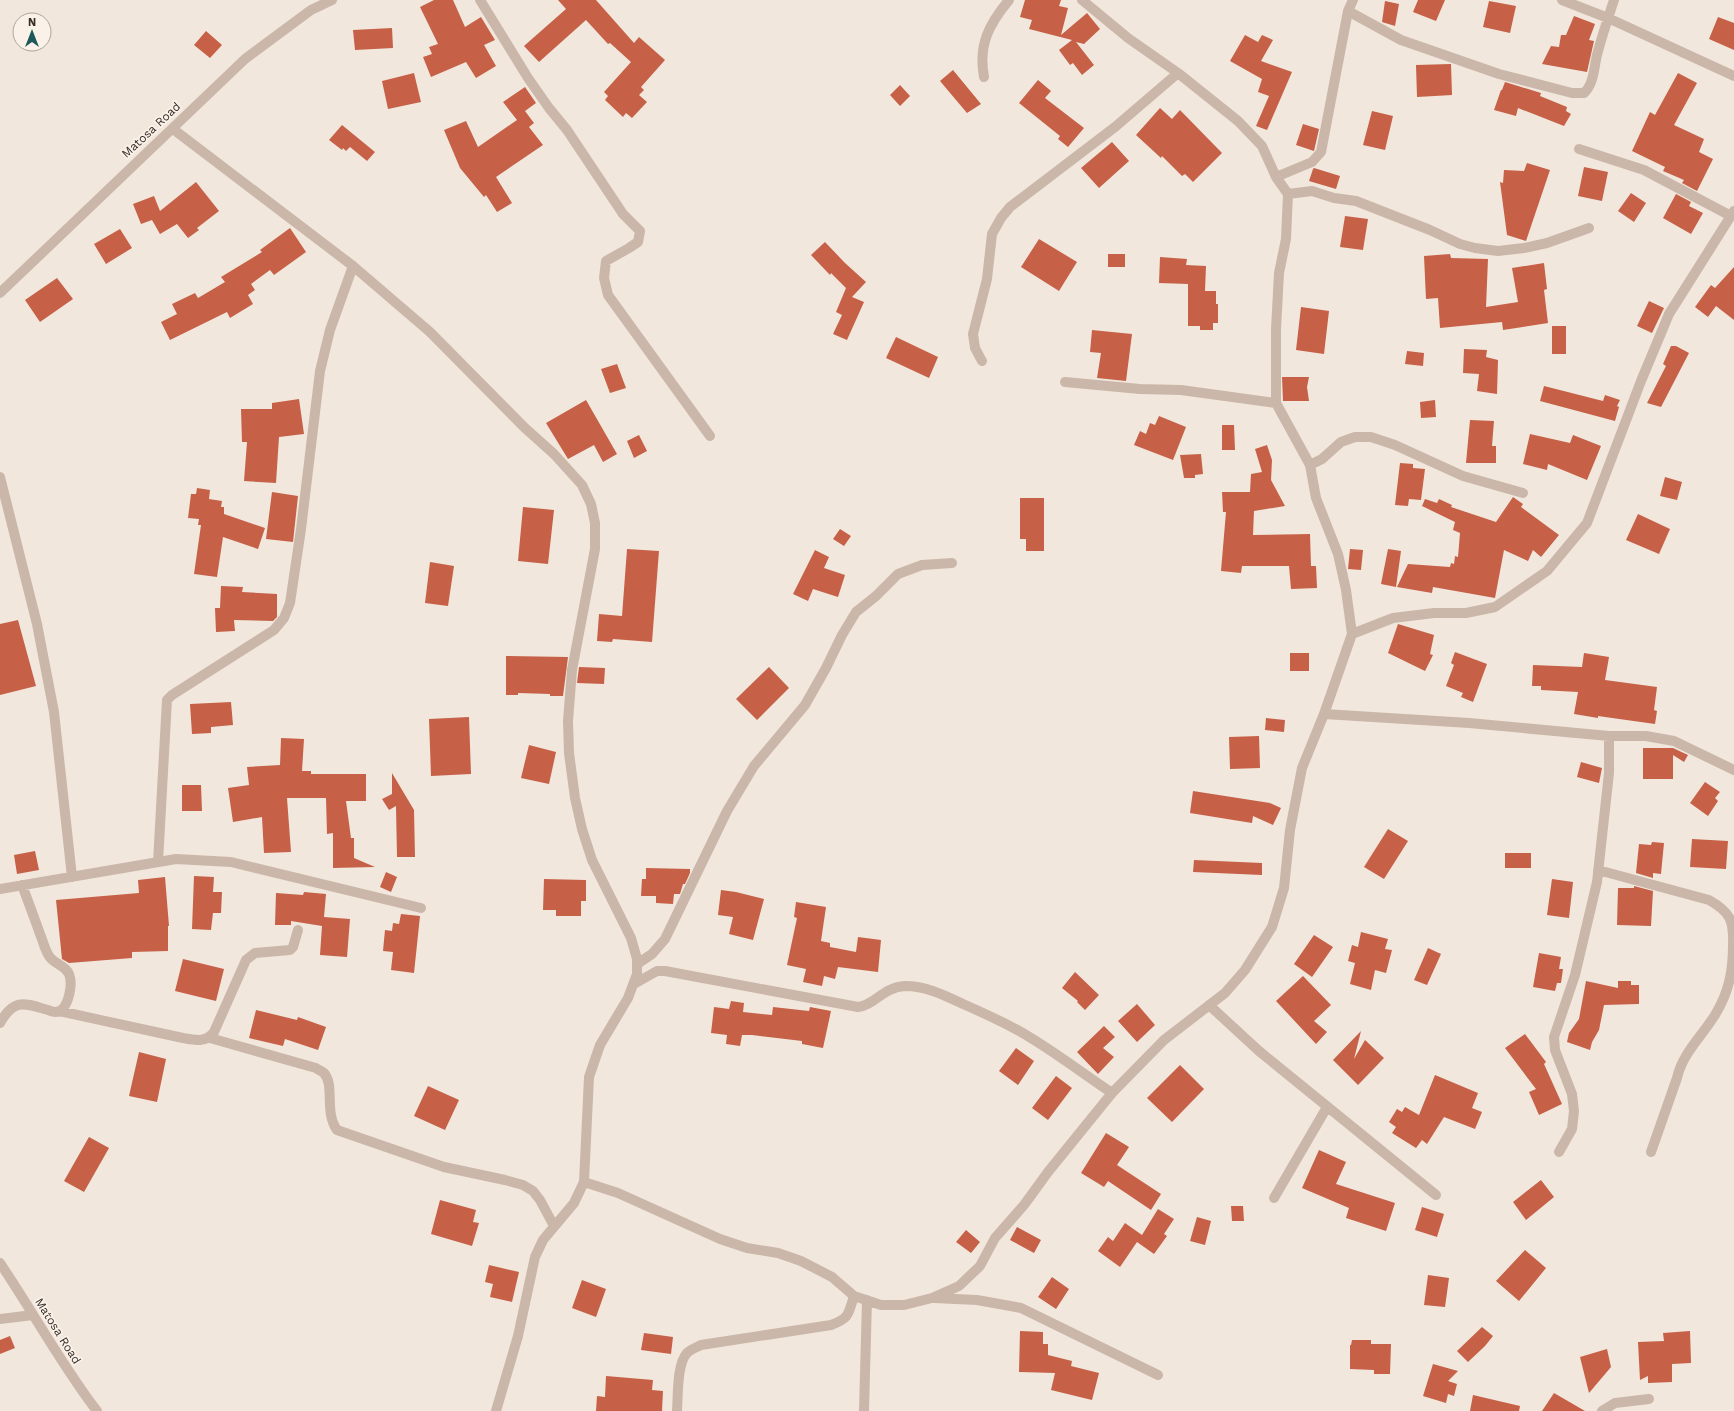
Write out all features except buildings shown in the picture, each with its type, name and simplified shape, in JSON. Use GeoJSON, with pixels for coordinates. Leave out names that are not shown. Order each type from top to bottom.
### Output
{"type":"FeatureCollection","features":[{"type":"Feature","properties":{"kind":"street","name":"Matosa Road"},"geometry":{"type":"LineString","coordinates":[[0,293],[128,169],[173,129],[245,59],[311,10],[332,0]]}},
{"type":"Feature","properties":{"kind":"street"},"geometry":{"type":"LineString","coordinates":[[480,0],[528,78],[549,108],[568,130],[623,214],[640,231],[638,242],[606,260],[604,278],[608,295],[710,436]]}},
{"type":"Feature","properties":{"kind":"street"},"geometry":{"type":"LineString","coordinates":[[984,77],[981,63],[983,43],[994,21],[1009,0]]}},
{"type":"Feature","properties":{"kind":"street"},"geometry":{"type":"LineString","coordinates":[[584,1182],[631,1198],[720,1239],[747,1248],[778,1253],[801,1261],[832,1277],[854,1296],[881,1305],[904,1305],[932,1298],[959,1286],[980,1266],[995,1238],[1024,1205],[1048,1172],[1112,1093],[1164,1040],[1225,993],[1244,970],[1272,927],[1284,888],[1290,830],[1302,768],[1324,714],[1352,634],[1346,590],[1338,554],[1316,498],[1310,465],[1276,403],[1276,329],[1279,273],[1286,239],[1288,194],[1276,177],[1262,146],[1238,121],[1178,73],[1128,38],[1082,0]]}},
{"type":"Feature","properties":{"kind":"street"},"geometry":{"type":"LineString","coordinates":[[1276,177],[1312,162],[1321,152],[1348,11],[1352,0]]}},
{"type":"Feature","properties":{"kind":"street"},"geometry":{"type":"LineString","coordinates":[[1562,0],[1608,18],[1734,76]]}},
{"type":"Feature","properties":{"kind":"street"},"geometry":{"type":"LineString","coordinates":[[1348,11],[1401,40],[1499,74],[1572,93],[1584,93],[1588,89],[1614,0]]}},
{"type":"Feature","properties":{"kind":"street"},"geometry":{"type":"LineString","coordinates":[[982,361],[975,348],[973,334],[987,279],[992,234],[1001,218],[1010,207],[1115,127],[1178,73]]}},
{"type":"Feature","properties":{"kind":"street"},"geometry":{"type":"LineString","coordinates":[[173,129],[353,266],[430,332],[525,428],[554,454],[582,485],[591,504],[595,523],[595,549],[572,670],[568,720],[568,753],[575,798],[582,829],[592,860],[631,938],[637,964],[637,974],[628,998],[600,1045],[589,1077],[584,1182],[574,1204],[543,1240],[535,1257],[518,1336],[496,1411]]}},
{"type":"Feature","properties":{"kind":"street"},"geometry":{"type":"LineString","coordinates":[[1352,634],[1393,618],[1466,613],[1495,607],[1547,571],[1587,523],[1640,381],[1669,314],[1732,213],[1644,170],[1579,149]]}},
{"type":"Feature","properties":{"kind":"street"},"geometry":{"type":"LineString","coordinates":[[1288,194],[1312,191],[1334,198],[1356,201],[1430,230],[1460,244],[1475,248],[1498,251],[1524,248],[1547,243],[1589,228]]}},
{"type":"Feature","properties":{"kind":"street"},"geometry":{"type":"LineString","coordinates":[[158,862],[167,700],[172,695],[274,630],[284,618],[290,603],[302,521],[320,371],[330,330],[353,266]]}},
{"type":"Feature","properties":{"kind":"street"},"geometry":{"type":"LineString","coordinates":[[1065,382],[1140,389],[1181,390],[1276,403]]}},
{"type":"Feature","properties":{"kind":"street"},"geometry":{"type":"LineString","coordinates":[[1310,465],[1322,459],[1341,442],[1355,437],[1371,437],[1395,445],[1463,476],[1523,493]]}},
{"type":"Feature","properties":{"kind":"street"},"geometry":{"type":"LineString","coordinates":[[0,477],[37,624],[54,712],[72,876]]}},
{"type":"Feature","properties":{"kind":"street"},"geometry":{"type":"LineString","coordinates":[[637,964],[652,954],[664,939],[727,811],[754,766],[805,705],[826,668],[842,634],[856,612],[876,596],[898,574],[922,565],[952,563]]}},
{"type":"Feature","properties":{"kind":"street"},"geometry":{"type":"LineString","coordinates":[[1324,714],[1469,723],[1609,736],[1646,736],[1674,741],[1734,770]]}},
{"type":"Feature","properties":{"kind":"street"},"geometry":{"type":"LineString","coordinates":[[1559,1152],[1572,1128],[1574,1111],[1572,1094],[1555,1050],[1554,1037],[1575,975],[1598,870],[1610,773],[1609,736]]}},
{"type":"Feature","properties":{"kind":"street"},"geometry":{"type":"LineString","coordinates":[[0,889],[176,859],[232,862],[421,908]]}},
{"type":"Feature","properties":{"kind":"street"},"geometry":{"type":"LineString","coordinates":[[1598,870],[1709,900],[1723,908],[1729,916],[1734,933],[1733,967],[1726,992],[1715,1014],[1679,1067],[1677,1078],[1651,1152]]}},
{"type":"Feature","properties":{"kind":"street"},"geometry":{"type":"LineString","coordinates":[[22,885],[49,956],[66,969],[69,975],[70,980],[67,1001],[65,1006],[60,1011]]}},
{"type":"Feature","properties":{"kind":"street"},"geometry":{"type":"LineString","coordinates":[[210,1038],[246,960],[255,953],[290,950],[293,947],[298,930]]}},
{"type":"Feature","properties":{"kind":"street"},"geometry":{"type":"LineString","coordinates":[[634,984],[657,972],[664,972],[858,1007],[867,1004],[885,991],[894,988],[917,987],[933,990],[1002,1021],[1032,1038],[1112,1093]]}},
{"type":"Feature","properties":{"kind":"street"},"geometry":{"type":"LineString","coordinates":[[0,1023],[8,1009],[14,1005],[21,1004],[183,1038],[201,1040],[210,1038],[316,1068],[324,1072],[328,1081],[330,1116],[337,1130],[444,1167],[522,1185],[532,1191],[540,1200],[554,1226]]}},
{"type":"Feature","properties":{"kind":"street"},"geometry":{"type":"LineString","coordinates":[[1209,1005],[1259,1051],[1436,1195]]}},
{"type":"Feature","properties":{"kind":"street"},"geometry":{"type":"LineString","coordinates":[[1274,1198],[1327,1107]]}},
{"type":"Feature","properties":{"kind":"street","name":"Matosa Road"},"geometry":{"type":"LineString","coordinates":[[0,1263],[55,1352],[97,1411]]}},
{"type":"Feature","properties":{"kind":"street"},"geometry":{"type":"LineString","coordinates":[[677,1411],[682,1364],[686,1353],[701,1345],[831,1325],[843,1320],[849,1314],[854,1296]]}},
{"type":"Feature","properties":{"kind":"street"},"geometry":{"type":"LineString","coordinates":[[932,1298],[977,1300],[1020,1308],[1158,1375]]}},
{"type":"Feature","properties":{"kind":"street"},"geometry":{"type":"LineString","coordinates":[[864,1411],[868,1300]]}},
{"type":"Feature","properties":{"kind":"street"},"geometry":{"type":"LineString","coordinates":[[0,1319],[33,1315]]}},
{"type":"Feature","properties":{"kind":"street"},"geometry":{"type":"LineString","coordinates":[[1602,1411],[1615,1403],[1649,1399]]}}]}
